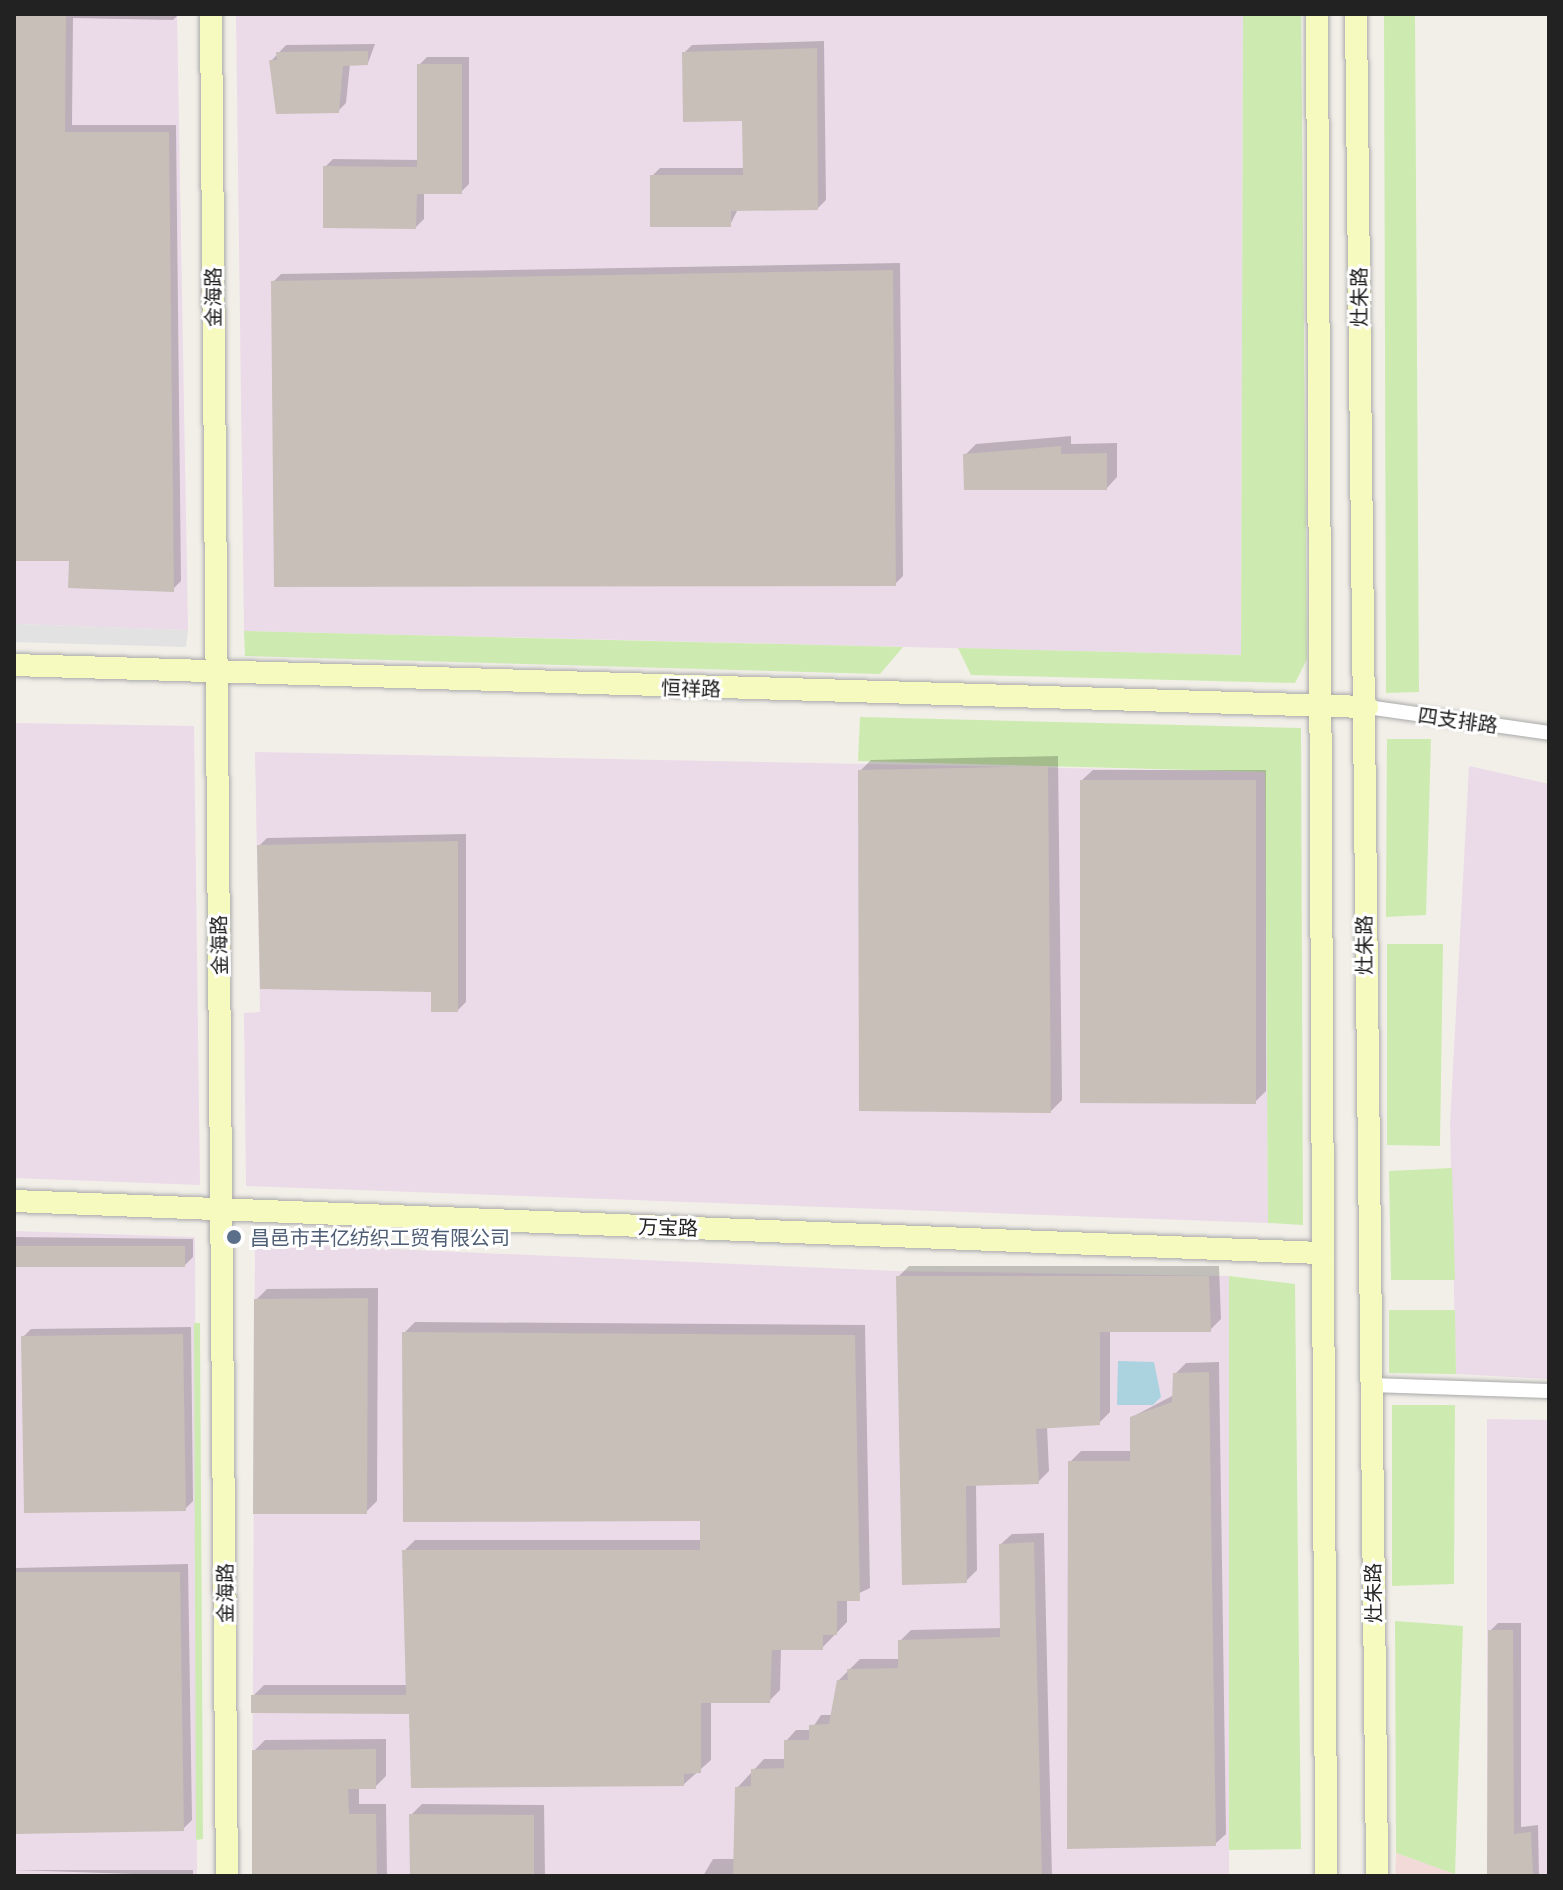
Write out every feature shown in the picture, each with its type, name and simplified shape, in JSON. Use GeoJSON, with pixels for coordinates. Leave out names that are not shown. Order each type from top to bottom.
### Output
{"type":"FeatureCollection","features":[{"type":"Feature","properties":{"kind":"street","name":"金海路"},"geometry":{"type":"LineString","coordinates":[[211,14],[227,1876]]}},
{"type":"Feature","properties":{"kind":"street","name":"灶朱路"},"geometry":{"type":"LineString","coordinates":[[1317,14],[1326,1876]]}},
{"type":"Feature","properties":{"kind":"street","name":"灶朱路"},"geometry":{"type":"LineString","coordinates":[[1356,14],[1367,707],[1377,1876]]}},
{"type":"Feature","properties":{"kind":"street","name":"恒祥路"},"geometry":{"type":"LineString","coordinates":[[14,665],[1321,703],[1367,707]]}},
{"type":"Feature","properties":{"kind":"street","name":"四支排路"},"geometry":{"type":"LineString","coordinates":[[1367,707],[1549,733]]}},
{"type":"Feature","properties":{"kind":"street","name":"万宝路"},"geometry":{"type":"LineString","coordinates":[[14,1201],[1322,1253]]}},
{"type":"Feature","properties":{"kind":"street"},"geometry":{"type":"LineString","coordinates":[[1371,1385],[1549,1391]]}},
{"type":"Feature","properties":{"kind":"shaded area"},"geometry":{"type":"Polygon","coordinates":[[[14,14],[177,14],[188,630],[14,624],[14,14]]]}},
{"type":"Feature","properties":{"kind":"shaded area"},"geometry":{"type":"Polygon","coordinates":[[[236,14],[1243,14],[1241,655],[244,631],[236,14]]]}},
{"type":"Feature","properties":{"kind":"shaded area"},"geometry":{"type":"Polygon","coordinates":[[[14,624],[188,630],[186,647],[14,642],[14,624]]]}},
{"type":"Feature","properties":{"kind":"shaded area"},"geometry":{"type":"Polygon","coordinates":[[[14,723],[194,726],[200,1185],[14,1178],[14,723]]]}},
{"type":"Feature","properties":{"kind":"shaded area"},"geometry":{"type":"Polygon","coordinates":[[[255,752],[1265,772],[1268,1223],[246,1186],[244,1013],[260,1012],[255,752]]]}},
{"type":"Feature","properties":{"kind":"shaded area"},"geometry":{"type":"Polygon","coordinates":[[[1469,766],[1549,784],[1549,1379],[1456,1374],[1450,1124],[1469,766]]]}},
{"type":"Feature","properties":{"kind":"shaded area"},"geometry":{"type":"Polygon","coordinates":[[[14,1231],[195,1237],[197,1876],[14,1876],[14,1231]]]}},
{"type":"Feature","properties":{"kind":"shaded area"},"geometry":{"type":"Polygon","coordinates":[[[255,1243],[896,1271],[1229,1276],[1229,1876],[252,1876],[255,1243]]]}},
{"type":"Feature","properties":{"kind":"shaded area"},"geometry":{"type":"Polygon","coordinates":[[[1487,1419],[1549,1420],[1549,1876],[1487,1876],[1487,1419]]]}},
{"type":"Feature","properties":{"kind":"shaded area"},"geometry":{"type":"Polygon","coordinates":[[[1396,1853],[1462,1876],[1395,1876],[1396,1853]]]}},
{"type":"Feature","properties":{"kind":"green space"},"geometry":{"type":"Polygon","coordinates":[[[1243,14],[1301,14],[1307,659],[1295,683],[971,675],[958,648],[1241,655],[1243,14]]]}},
{"type":"Feature","properties":{"kind":"green space"},"geometry":{"type":"Polygon","coordinates":[[[1384,14],[1415,14],[1419,692],[1386,693],[1384,14]]]}},
{"type":"Feature","properties":{"kind":"green space"},"geometry":{"type":"Polygon","coordinates":[[[244,631],[903,647],[880,674],[245,656],[244,631]]]}},
{"type":"Feature","properties":{"kind":"green space"},"geometry":{"type":"Polygon","coordinates":[[[860,717],[1301,728],[1303,1225],[1268,1223],[1265,772],[858,761],[860,717]]]}},
{"type":"Feature","properties":{"kind":"green space"},"geometry":{"type":"Polygon","coordinates":[[[1387,739],[1431,739],[1426,915],[1386,917],[1387,739]]]}},
{"type":"Feature","properties":{"kind":"green space"},"geometry":{"type":"Polygon","coordinates":[[[1387,944],[1443,944],[1440,1146],[1387,1145],[1387,944]]]}},
{"type":"Feature","properties":{"kind":"green space"},"geometry":{"type":"Polygon","coordinates":[[[1452,1168],[1455,1280],[1391,1280],[1389,1171],[1452,1168]]]}},
{"type":"Feature","properties":{"kind":"green space"},"geometry":{"type":"Polygon","coordinates":[[[1229,1276],[1295,1284],[1301,1849],[1229,1850],[1229,1276]]]}},
{"type":"Feature","properties":{"kind":"green space"},"geometry":{"type":"Polygon","coordinates":[[[1389,1310],[1455,1310],[1456,1374],[1389,1373],[1389,1310]]]}},
{"type":"Feature","properties":{"kind":"green space"},"geometry":{"type":"Polygon","coordinates":[[[194,1323],[200,1323],[203,1839],[196,1840],[194,1323]]]}},
{"type":"Feature","properties":{"kind":"green space"},"geometry":{"type":"Polygon","coordinates":[[[1392,1405],[1455,1405],[1454,1584],[1392,1586],[1392,1405]]]}},
{"type":"Feature","properties":{"kind":"green space"},"geometry":{"type":"Polygon","coordinates":[[[1395,1621],[1463,1626],[1455,1874],[1396,1853],[1395,1621]]]}},
{"type":"Feature","properties":{"kind":"water"},"geometry":{"type":"Polygon","coordinates":[[[1118,1361],[1154,1362],[1161,1397],[1153,1405],[1117,1405],[1118,1361]]]}},
{"type":"Feature","properties":{"kind":"building"},"geometry":{"type":"Polygon","coordinates":[[[14,14],[66,14],[65,132],[169,132],[174,592],[68,588],[69,561],[14,561],[14,14]]]}},
{"type":"Feature","properties":{"kind":"building"},"geometry":{"type":"Polygon","coordinates":[[[817,48],[818,210],[731,211],[731,227],[650,227],[650,175],[743,175],[742,121],[683,122],[682,52],[817,48]]]}},
{"type":"Feature","properties":{"kind":"building"},"geometry":{"type":"Polygon","coordinates":[[[368,51],[368,65],[343,66],[339,113],[276,114],[269,60],[277,60],[276,52],[368,51]]]}},
{"type":"Feature","properties":{"kind":"building"},"geometry":{"type":"Polygon","coordinates":[[[417,64],[462,64],[462,194],[417,194],[416,229],[323,228],[323,166],[417,167],[417,64]]]}},
{"type":"Feature","properties":{"kind":"building"},"geometry":{"type":"Polygon","coordinates":[[[893,270],[896,586],[274,587],[271,281],[893,270]]]}},
{"type":"Feature","properties":{"kind":"building"},"geometry":{"type":"Polygon","coordinates":[[[1061,446],[1061,454],[1107,453],[1107,490],[964,490],[963,454],[1061,446]]]}},
{"type":"Feature","properties":{"kind":"building"},"geometry":{"type":"Polygon","coordinates":[[[1048,766],[1051,1113],[859,1111],[858,770],[1048,766]]]}},
{"type":"Feature","properties":{"kind":"building"},"geometry":{"type":"Polygon","coordinates":[[[1080,780],[1256,780],[1256,1104],[1080,1103],[1080,780]]]}},
{"type":"Feature","properties":{"kind":"building"},"geometry":{"type":"Polygon","coordinates":[[[458,841],[458,1012],[431,1012],[431,992],[260,989],[257,845],[458,841]]]}},
{"type":"Feature","properties":{"kind":"building"},"geometry":{"type":"Polygon","coordinates":[[[14,1246],[185,1246],[185,1267],[14,1267],[14,1246]]]}},
{"type":"Feature","properties":{"kind":"building"},"geometry":{"type":"Polygon","coordinates":[[[896,1276],[1209,1276],[1211,1332],[1100,1332],[1100,1425],[1036,1429],[1039,1484],[966,1486],[967,1583],[902,1585],[896,1276]]]}},
{"type":"Feature","properties":{"kind":"building"},"geometry":{"type":"Polygon","coordinates":[[[368,1298],[367,1514],[253,1514],[254,1299],[368,1298]]]}},
{"type":"Feature","properties":{"kind":"building"},"geometry":{"type":"Polygon","coordinates":[[[402,1332],[855,1335],[860,1601],[837,1601],[837,1635],[823,1635],[823,1650],[772,1650],[770,1703],[701,1703],[701,1773],[684,1774],[684,1786],[411,1788],[409,1714],[251,1713],[251,1695],[406,1695],[402,1550],[700,1550],[700,1521],[403,1522],[402,1332]]]}},
{"type":"Feature","properties":{"kind":"building"},"geometry":{"type":"Polygon","coordinates":[[[183,1334],[186,1511],[24,1513],[21,1336],[183,1334]]]}},
{"type":"Feature","properties":{"kind":"building"},"geometry":{"type":"Polygon","coordinates":[[[1209,1372],[1216,1846],[1067,1849],[1068,1461],[1130,1461],[1130,1417],[1172,1402],[1173,1373],[1209,1372]]]}},
{"type":"Feature","properties":{"kind":"building"},"geometry":{"type":"Polygon","coordinates":[[[1034,1542],[1042,1876],[733,1876],[735,1787],[751,1786],[751,1769],[784,1768],[784,1740],[809,1740],[809,1725],[829,1724],[837,1680],[848,1680],[847,1669],[898,1668],[898,1640],[1000,1637],[999,1544],[1034,1542]]]}},
{"type":"Feature","properties":{"kind":"building"},"geometry":{"type":"Polygon","coordinates":[[[14,1572],[180,1572],[184,1831],[14,1834],[14,1572]]]}},
{"type":"Feature","properties":{"kind":"building"},"geometry":{"type":"Polygon","coordinates":[[[1488,1630],[1513,1630],[1514,1834],[1531,1832],[1533,1876],[1487,1876],[1488,1630]]]}},
{"type":"Feature","properties":{"kind":"building"},"geometry":{"type":"Polygon","coordinates":[[[376,1749],[376,1789],[348,1789],[349,1814],[376,1814],[377,1876],[252,1876],[252,1750],[376,1749]]]}},
{"type":"Feature","properties":{"kind":"building"},"geometry":{"type":"Polygon","coordinates":[[[409,1814],[534,1815],[534,1876],[410,1876],[409,1814]]]}},
{"type":"Feature","properties":{"kind":"place","name":"昌邑市丰亿纺织工贸有限公司"},"geometry":{"type":"Point","coordinates":[234,1237]}}]}
